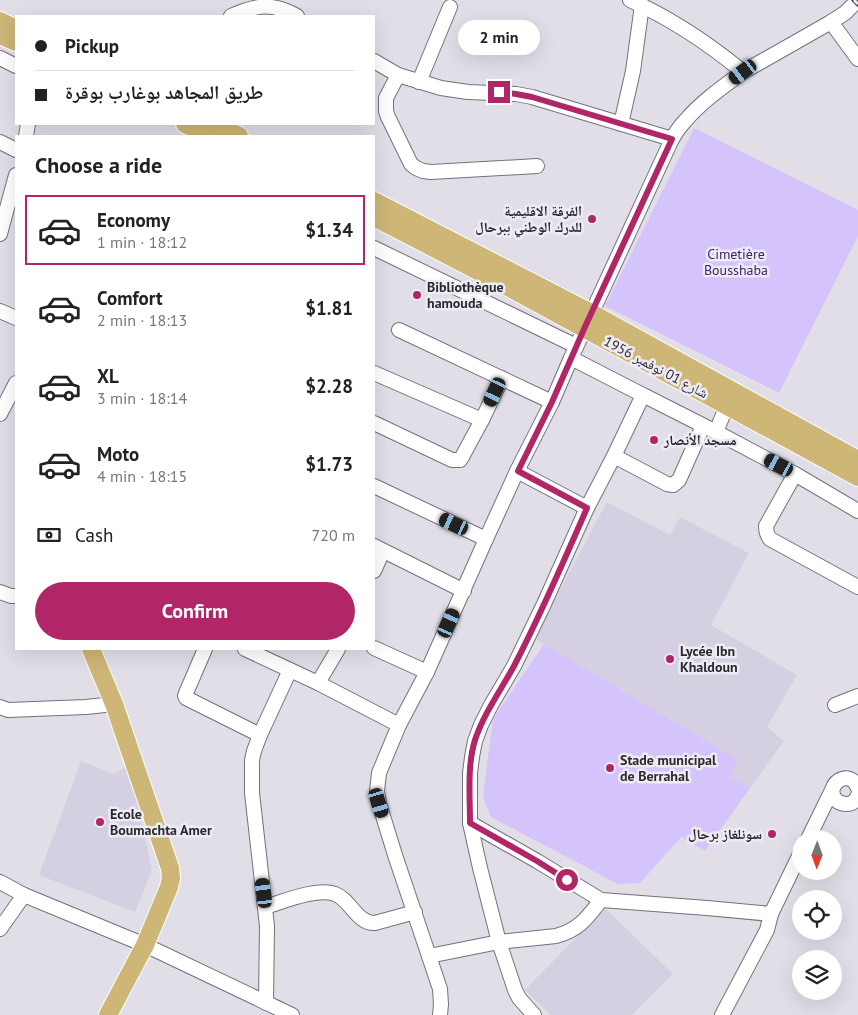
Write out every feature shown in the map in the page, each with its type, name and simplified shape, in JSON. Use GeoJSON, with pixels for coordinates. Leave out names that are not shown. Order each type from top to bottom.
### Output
{"type":"FeatureCollection","features":[{"type":"Feature","properties":{"kind":"main road"},"geometry":{"type":"LineString","coordinates":[[0,21],[15,28]]}},
{"type":"Feature","properties":{"kind":"main road"},"geometry":{"type":"LineString","coordinates":[[0,35],[15,42]]}},
{"type":"Feature","properties":{"kind":"main road"},"geometry":{"type":"LineString","coordinates":[[190,125],[222,132]]}},
{"type":"Feature","properties":{"kind":"main road","name":"شارع 01 نوفمبر 1956"},"geometry":{"type":"LineString","coordinates":[[375,202],[592,313],[858,460]]}},
{"type":"Feature","properties":{"kind":"main road","name":"شارع 01 نوفمبر 1956"},"geometry":{"type":"LineString","coordinates":[[375,218],[858,476]]}},
{"type":"Feature","properties":{"kind":"main road"},"geometry":{"type":"LineString","coordinates":[[91,650],[114,704],[170,868],[171,878],[170,887],[144,945],[108,1015]]}},
{"type":"Feature","properties":{"kind":"street"},"geometry":{"type":"LineString","coordinates":[[440,1015],[440,988],[392,846],[377,791],[380,773],[398,725],[427,672],[486,539],[552,402],[672,139],[697,109],[743,72],[831,22],[845,13],[858,0]]}},
{"type":"Feature","properties":{"kind":"street"},"geometry":{"type":"LineString","coordinates":[[233,15],[251,4],[269,3],[295,15]]}},
{"type":"Feature","properties":{"kind":"street"},"geometry":{"type":"LineString","coordinates":[[621,124],[633,71],[636,3],[699,38],[743,72]]}},
{"type":"Feature","properties":{"kind":"street"},"geometry":{"type":"LineString","coordinates":[[420,82],[450,7]]}},
{"type":"Feature","properties":{"kind":"street"},"geometry":{"type":"LineString","coordinates":[[831,22],[858,59]]}},
{"type":"Feature","properties":{"kind":"street"},"geometry":{"type":"LineString","coordinates":[[0,58],[15,66]]}},
{"type":"Feature","properties":{"kind":"street"},"geometry":{"type":"LineString","coordinates":[[375,62],[398,75],[441,88],[455,91],[499,92],[532,97],[672,139]]}},
{"type":"Feature","properties":{"kind":"street"},"geometry":{"type":"LineString","coordinates":[[398,75],[380,100],[411,164],[416,168],[423,172],[431,172],[537,166]]}},
{"type":"Feature","properties":{"kind":"street"},"geometry":{"type":"LineString","coordinates":[[0,142],[15,150]]}},
{"type":"Feature","properties":{"kind":"street"},"geometry":{"type":"LineString","coordinates":[[0,232],[15,179]]}},
{"type":"Feature","properties":{"kind":"street"},"geometry":{"type":"LineString","coordinates":[[375,249],[574,352],[642,395],[795,474],[858,510]]}},
{"type":"Feature","properties":{"kind":"street"},"geometry":{"type":"LineString","coordinates":[[0,311],[15,318]]}},
{"type":"Feature","properties":{"kind":"street"},"geometry":{"type":"LineString","coordinates":[[399,330],[552,402]]}},
{"type":"Feature","properties":{"kind":"street"},"geometry":{"type":"LineString","coordinates":[[375,373],[482,420]]}},
{"type":"Feature","properties":{"kind":"street"},"geometry":{"type":"LineString","coordinates":[[375,423],[456,461],[462,457],[502,378]]}},
{"type":"Feature","properties":{"kind":"street"},"geometry":{"type":"LineString","coordinates":[[0,414],[15,385]]}},
{"type":"Feature","properties":{"kind":"street"},"geometry":{"type":"LineString","coordinates":[[534,1015],[517,995],[499,942],[470,823],[470,773],[475,741],[544,604],[587,508],[614,456],[642,395]]}},
{"type":"Feature","properties":{"kind":"street"},"geometry":{"type":"LineString","coordinates":[[716,432],[727,405]]}},
{"type":"Feature","properties":{"kind":"street"},"geometry":{"type":"LineString","coordinates":[[614,456],[667,484],[673,485],[679,480],[703,426]]}},
{"type":"Feature","properties":{"kind":"street"},"geometry":{"type":"LineString","coordinates":[[518,471],[587,508]]}},
{"type":"Feature","properties":{"kind":"street"},"geometry":{"type":"LineString","coordinates":[[795,474],[766,526],[770,539],[858,587]]}},
{"type":"Feature","properties":{"kind":"street"},"geometry":{"type":"LineString","coordinates":[[375,486],[486,539]]}},
{"type":"Feature","properties":{"kind":"street"},"geometry":{"type":"LineString","coordinates":[[375,566],[378,549],[464,591]]}},
{"type":"Feature","properties":{"kind":"street"},"geometry":{"type":"LineString","coordinates":[[0,592],[15,596]]}},
{"type":"Feature","properties":{"kind":"street"},"geometry":{"type":"LineString","coordinates":[[375,648],[427,672]]}},
{"type":"Feature","properties":{"kind":"street"},"geometry":{"type":"LineString","coordinates":[[205,650],[186,693],[186,698],[260,735]]}},
{"type":"Feature","properties":{"kind":"street"},"geometry":{"type":"LineString","coordinates":[[247,650],[318,683],[398,725]]}},
{"type":"Feature","properties":{"kind":"street"},"geometry":{"type":"LineString","coordinates":[[318,683],[337,650]]}},
{"type":"Feature","properties":{"kind":"street"},"geometry":{"type":"LineString","coordinates":[[266,1003],[266,907],[252,794],[252,760],[260,735],[290,670]]}},
{"type":"Feature","properties":{"kind":"street"},"geometry":{"type":"LineString","coordinates":[[835,705],[858,696]]}},
{"type":"Feature","properties":{"kind":"street"},"geometry":{"type":"LineString","coordinates":[[0,707],[8,710],[114,704]]}},
{"type":"Feature","properties":{"kind":"street"},"geometry":{"type":"LineString","coordinates":[[812,830],[833,786],[839,780],[856,778]]}},
{"type":"Feature","properties":{"kind":"street"},"geometry":{"type":"LineString","coordinates":[[832,790],[837,801],[845,804],[854,802],[858,794]]}},
{"type":"Feature","properties":{"kind":"street"},"geometry":{"type":"LineString","coordinates":[[470,823],[601,900],[771,914]]}},
{"type":"Feature","properties":{"kind":"street"},"geometry":{"type":"LineString","coordinates":[[722,1015],[767,930],[771,914],[792,871]]}},
{"type":"Feature","properties":{"kind":"street"},"geometry":{"type":"LineString","coordinates":[[0,882],[24,895],[144,945],[292,1015]]}},
{"type":"Feature","properties":{"kind":"street"},"geometry":{"type":"LineString","coordinates":[[266,907],[296,897],[323,892],[334,893],[340,896],[360,917],[370,923],[415,912]]}},
{"type":"Feature","properties":{"kind":"street"},"geometry":{"type":"LineString","coordinates":[[0,929],[24,895]]}},
{"type":"Feature","properties":{"kind":"street"},"geometry":{"type":"LineString","coordinates":[[429,956],[499,942],[564,934],[579,926],[601,900]]}},
{"type":"Feature","properties":{"kind":"shaded area","name":"Lycée Ibn Khaldoun"},"geometry":{"type":"Polygon","coordinates":[[[607,502],[670,535],[680,517],[749,553],[711,625],[797,675],[767,727],[784,741],[750,788],[730,776],[739,760],[534,638],[607,502]]]}},
{"type":"Feature","properties":{"kind":"shaded area","name":"Ecole Boumachta Amer"},"geometry":{"type":"Polygon","coordinates":[[[81,761],[114,774],[129,765],[152,870],[135,912],[39,875],[81,761]]]}},
{"type":"Feature","properties":{"kind":"shaded area"},"geometry":{"type":"Polygon","coordinates":[[[605,908],[673,974],[632,1015],[551,1015],[525,990],[605,908]]]}},
{"type":"Feature","properties":{"kind":"green space","name":"Cimetière Bousshaba"},"geometry":{"type":"Polygon","coordinates":[[[694,128],[858,210],[858,236],[779,393],[605,306],[694,128]]]}},
{"type":"Feature","properties":{"kind":"green space","name":"Stade municipal de Berrahal"},"geometry":{"type":"Polygon","coordinates":[[[544,644],[739,760],[730,776],[750,788],[705,851],[681,837],[640,883],[618,884],[491,817],[483,797],[493,719],[544,644]]]}},
{"type":"Feature","properties":{"kind":"railway"},"geometry":{"type":"LineString","coordinates":[[854,0],[858,4]]}},
{"type":"Feature","properties":{"kind":"place","name":"الفرقة الاقليمية للدرك الوطني ببرحال"},"geometry":{"type":"Point","coordinates":[592,219]}},
{"type":"Feature","properties":{"kind":"place","name":"Bibliothèque hamouda"},"geometry":{"type":"Point","coordinates":[417,295]}},
{"type":"Feature","properties":{"kind":"place","name":"مسجد الأنصار"},"geometry":{"type":"Point","coordinates":[654,440]}},
{"type":"Feature","properties":{"kind":"place","name":"Lycée Ibn Khaldoun"},"geometry":{"type":"Point","coordinates":[670,659]}},
{"type":"Feature","properties":{"kind":"place","name":"Stade municipal de Berrahal"},"geometry":{"type":"Point","coordinates":[610,768]}},
{"type":"Feature","properties":{"kind":"place","name":"Ecole Boumachta Amer"},"geometry":{"type":"Point","coordinates":[100,822]}},
{"type":"Feature","properties":{"kind":"place","name":"سونلغاز برحال"},"geometry":{"type":"Point","coordinates":[772,834]}},
{"type":"Feature","properties":{"kind":"route"},"geometry":{"type":"LineString","coordinates":[[499,92],[532,97],[672,139],[552,402],[518,471],[587,508],[514,666],[481,725],[472,757],[470,773],[470,823],[567,880]]}}]}
